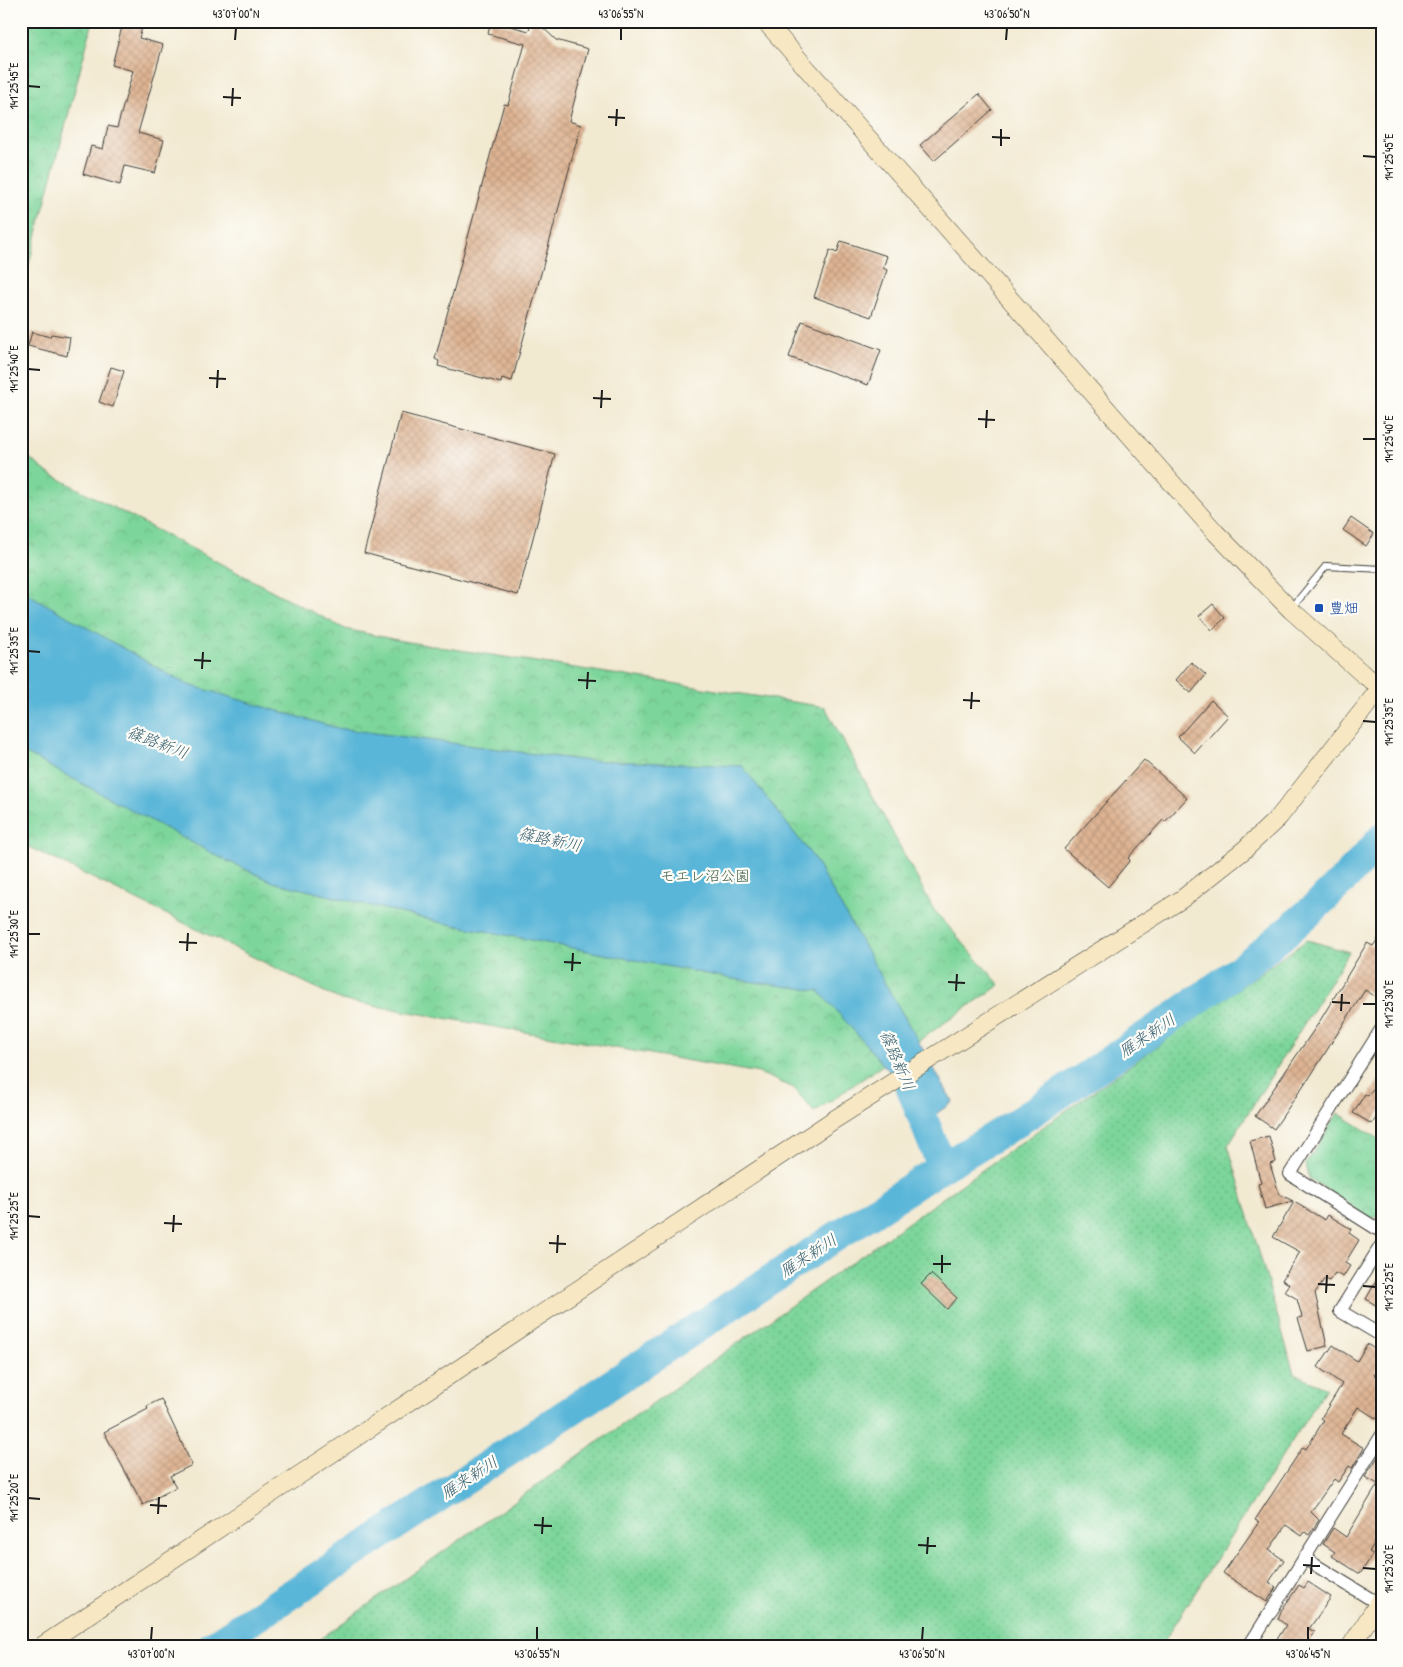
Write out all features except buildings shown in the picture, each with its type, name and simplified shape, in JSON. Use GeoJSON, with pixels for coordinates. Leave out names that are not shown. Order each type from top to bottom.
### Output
{"type":"FeatureCollection","features":[{"type":"Feature","properties":{"kind":"street"},"geometry":{"type":"LineString","coordinates":[[42,1646],[842,1114],[975,1032],[1182,899],[1244,850],[1279,817],[1382,686],[1364,675],[1291,610],[1216,533],[765,21]]}},
{"type":"Feature","properties":{"kind":"street"},"geometry":{"type":"LineString","coordinates":[[1382,1028],[1290,1174],[1382,1232]]}},
{"type":"Feature","properties":{"kind":"street"},"geometry":{"type":"LineString","coordinates":[[1382,1244],[1340,1311],[1382,1336]]}},
{"type":"Feature","properties":{"kind":"street"},"geometry":{"type":"LineString","coordinates":[[1249,1646],[1382,1435]]}},
{"type":"Feature","properties":{"kind":"street"},"geometry":{"type":"LineString","coordinates":[[1304,1558],[1380,1603],[1351,1646]]}},
{"type":"Feature","properties":{"kind":"lane"},"geometry":{"type":"LineString","coordinates":[[1291,610],[1326,566],[1382,569]]}},
{"type":"Feature","properties":{"kind":"green space"},"geometry":{"type":"Polygon","coordinates":[[[21,21],[93,21],[21,294],[21,21]]]}},
{"type":"Feature","properties":{"kind":"green space","name":"モエレ沼公園"},"geometry":{"type":"Polygon","coordinates":[[[21,451],[48,473],[345,629],[402,641],[825,707],[934,910],[1000,985],[814,1112],[794,1088],[759,1073],[341,1000],[21,843],[21,451]]]}},
{"type":"Feature","properties":{"kind":"green space"},"geometry":{"type":"Polygon","coordinates":[[[1307,940],[1349,952],[1228,1145],[1294,1373],[1326,1388],[1161,1646],[310,1646],[1307,940]]]}},
{"type":"Feature","properties":{"kind":"green space"},"geometry":{"type":"Polygon","coordinates":[[[1338,1113],[1382,1141],[1380,1216],[1370,1218],[1309,1178],[1305,1165],[1338,1113]]]}},
{"type":"Feature","properties":{"kind":"water"},"geometry":{"type":"Polygon","coordinates":[[[21,590],[186,684],[337,728],[581,760],[742,766],[813,857],[953,1102],[930,1118],[819,991],[733,979],[438,922],[273,882],[219,857],[21,751],[21,590]]]}},
{"type":"Feature","properties":{"kind":"waterway","name":"雁来新川"},"geometry":{"type":"LineString","coordinates":[[212,1646],[942,1167],[989,1140],[1158,1028],[1227,979],[1292,927],[1324,899],[1382,838]]}},
{"type":"Feature","properties":{"kind":"waterway","name":"篠路新川"},"geometry":{"type":"LineString","coordinates":[[904,1070],[942,1167]]}},
{"type":"Feature","properties":{"kind":"place","name":"豊畑"},"geometry":{"type":"Point","coordinates":[1319,608]}}]}
